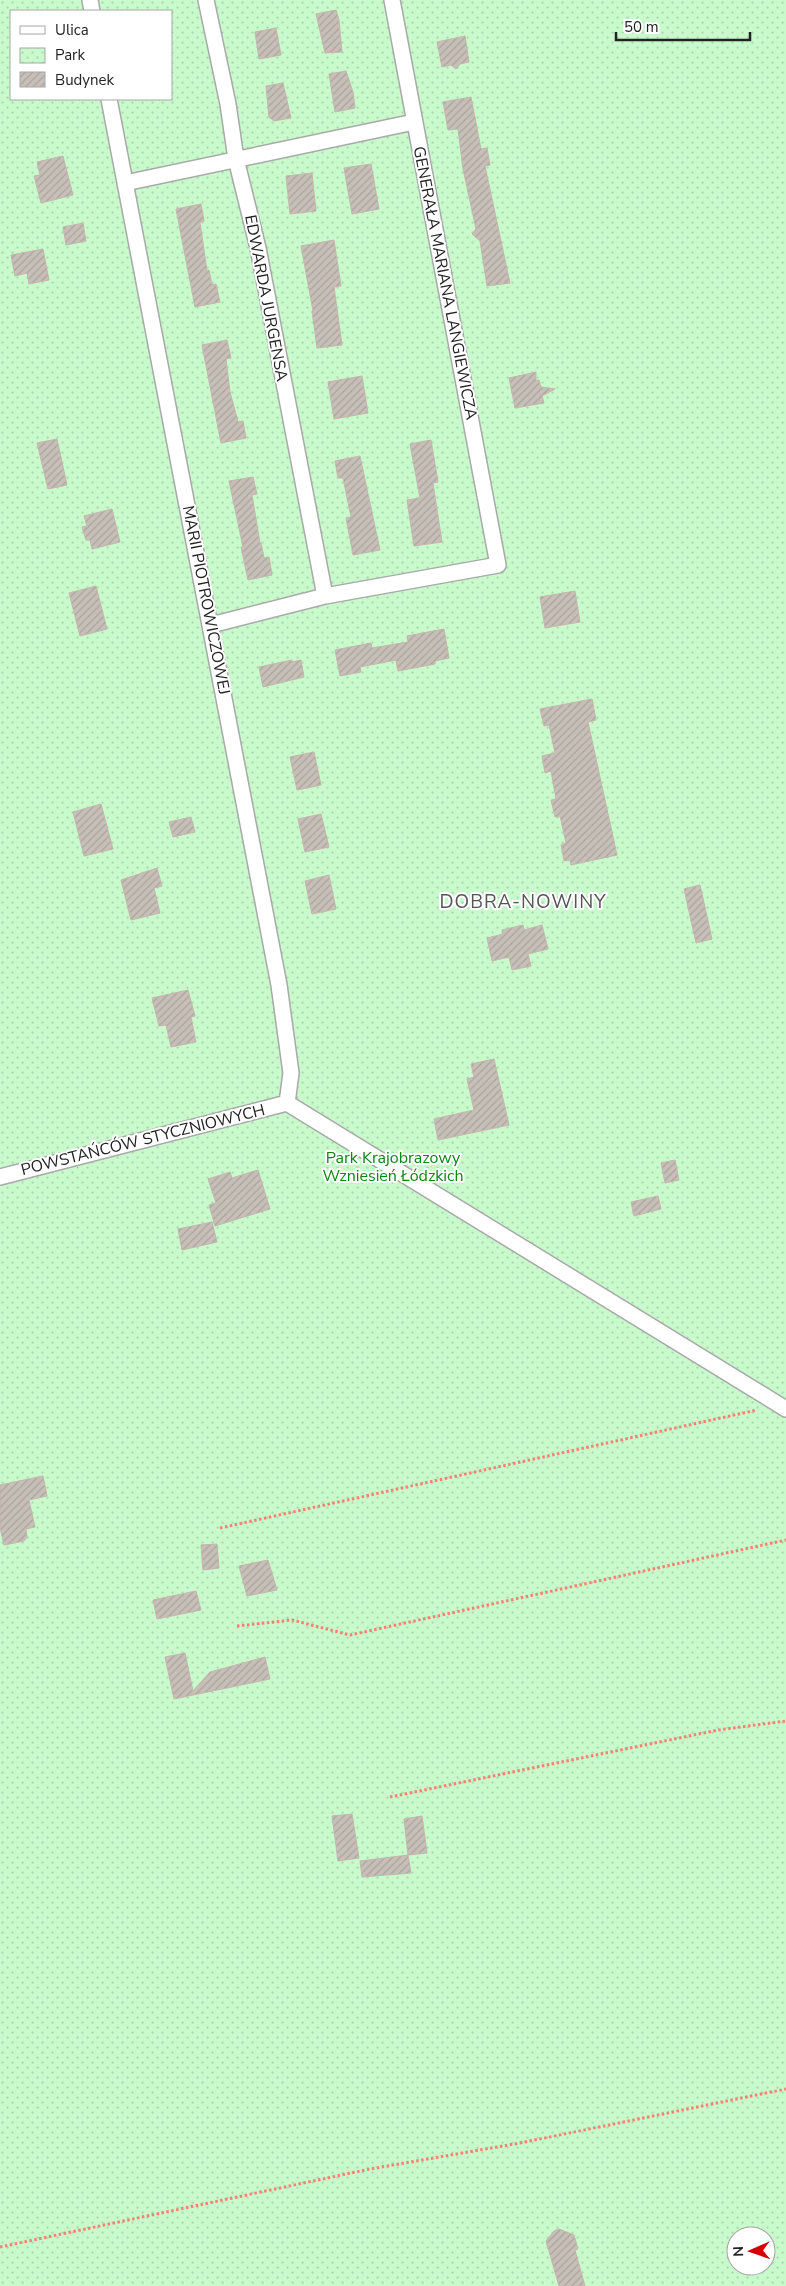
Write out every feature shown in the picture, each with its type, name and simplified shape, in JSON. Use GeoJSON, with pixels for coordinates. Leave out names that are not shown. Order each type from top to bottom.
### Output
{"type":"FeatureCollection","features":[{"type":"Feature","properties":{"kind":"street","name":"EDWARDA JURGENSA"},"geometry":{"type":"LineString","coordinates":[[206,0],[228,104],[236,159],[258,248],[326,596]]}},
{"type":"Feature","properties":{"kind":"street","name":"GENERAŁA MARIANA LANGIEWICZA"},"geometry":{"type":"LineString","coordinates":[[326,596],[498,565],[392,0]]}},
{"type":"Feature","properties":{"kind":"street","name":"MARII PIOTROWICZOWEJ"},"geometry":{"type":"LineString","coordinates":[[108,100],[211,625],[287,1034],[291,1073],[287,1103]]}},
{"type":"Feature","properties":{"kind":"street"},"geometry":{"type":"LineString","coordinates":[[125,183],[414,122]]}},
{"type":"Feature","properties":{"kind":"street"},"geometry":{"type":"LineString","coordinates":[[211,625],[326,596]]}},
{"type":"Feature","properties":{"kind":"street"},"geometry":{"type":"LineString","coordinates":[[287,1103],[783,1407]]}},
{"type":"Feature","properties":{"kind":"street","name":"POWSTAŃCÓW STYCZNIOWYCH"},"geometry":{"type":"LineString","coordinates":[[0,1177],[287,1103]]}},
{"type":"Feature","properties":{"kind":"path"},"geometry":{"type":"LineString","coordinates":[[220,1528],[783,1407]]}},
{"type":"Feature","properties":{"kind":"path"},"geometry":{"type":"LineString","coordinates":[[237,1626],[292,1620],[350,1635],[786,1540]]}},
{"type":"Feature","properties":{"kind":"path"},"geometry":{"type":"LineString","coordinates":[[390,1797],[718,1730],[786,1721]]}},
{"type":"Feature","properties":{"kind":"path"},"geometry":{"type":"LineString","coordinates":[[0,2247],[370,2169],[530,2141],[786,2089]]}},
{"type":"Feature","properties":{"kind":"green space","name":"Park Krajobrazowy Wzniesień Łódzkich"},"geometry":{"type":"Polygon","coordinates":[[[0,0],[786,0],[786,2286],[0,2286],[0,0]]]}},
{"type":"Feature","properties":{"kind":"building"},"geometry":{"type":"Polygon","coordinates":[[[336,10],[339,20],[342,52],[325,53],[316,14],[336,10]]]}},
{"type":"Feature","properties":{"kind":"building"},"geometry":{"type":"Polygon","coordinates":[[[276,28],[281,55],[259,59],[255,32],[276,28]]]}},
{"type":"Feature","properties":{"kind":"building"},"geometry":{"type":"Polygon","coordinates":[[[465,36],[469,62],[460,64],[456,69],[451,65],[442,67],[437,42],[465,36]]]}},
{"type":"Feature","properties":{"kind":"building"},"geometry":{"type":"Polygon","coordinates":[[[346,71],[353,92],[355,108],[335,112],[329,74],[346,71]]]}},
{"type":"Feature","properties":{"kind":"building"},"geometry":{"type":"Polygon","coordinates":[[[283,83],[291,118],[274,121],[269,117],[266,86],[283,83]]]}},
{"type":"Feature","properties":{"kind":"building"},"geometry":{"type":"Polygon","coordinates":[[[471,97],[481,149],[487,148],[490,165],[485,166],[510,283],[487,286],[480,241],[472,234],[476,229],[463,169],[458,129],[448,130],[443,102],[471,97]]]}},
{"type":"Feature","properties":{"kind":"building"},"geometry":{"type":"Polygon","coordinates":[[[63,156],[73,195],[41,203],[34,176],[40,175],[37,162],[63,156]]]}},
{"type":"Feature","properties":{"kind":"building"},"geometry":{"type":"Polygon","coordinates":[[[371,164],[379,209],[352,214],[344,168],[371,164]]]}},
{"type":"Feature","properties":{"kind":"building"},"geometry":{"type":"Polygon","coordinates":[[[312,173],[316,211],[290,214],[286,176],[312,173]]]}},
{"type":"Feature","properties":{"kind":"building"},"geometry":{"type":"Polygon","coordinates":[[[201,204],[204,221],[200,222],[207,271],[209,270],[212,285],[216,284],[220,302],[195,307],[176,209],[201,204]]]}},
{"type":"Feature","properties":{"kind":"building"},"geometry":{"type":"Polygon","coordinates":[[[83,223],[86,241],[66,245],[63,227],[83,223]]]}},
{"type":"Feature","properties":{"kind":"building"},"geometry":{"type":"Polygon","coordinates":[[[334,240],[341,286],[334,287],[342,345],[317,348],[313,311],[301,246],[334,240]]]}},
{"type":"Feature","properties":{"kind":"building"},"geometry":{"type":"Polygon","coordinates":[[[43,249],[49,280],[29,284],[27,273],[15,276],[11,255],[43,249]]]}},
{"type":"Feature","properties":{"kind":"building"},"geometry":{"type":"Polygon","coordinates":[[[227,340],[231,358],[226,359],[230,392],[238,422],[243,421],[246,438],[221,443],[202,345],[227,340]]]}},
{"type":"Feature","properties":{"kind":"building"},"geometry":{"type":"Polygon","coordinates":[[[536,372],[536,381],[539,380],[541,387],[555,389],[542,396],[544,403],[515,408],[509,378],[536,372]]]}},
{"type":"Feature","properties":{"kind":"building"},"geometry":{"type":"Polygon","coordinates":[[[362,376],[368,413],[334,419],[328,382],[362,376]]]}},
{"type":"Feature","properties":{"kind":"building"},"geometry":{"type":"Polygon","coordinates":[[[57,439],[67,485],[48,489],[37,443],[57,439]]]}},
{"type":"Feature","properties":{"kind":"building"},"geometry":{"type":"Polygon","coordinates":[[[431,440],[438,482],[433,483],[442,542],[414,546],[407,500],[420,498],[410,444],[431,440]]]}},
{"type":"Feature","properties":{"kind":"building"},"geometry":{"type":"Polygon","coordinates":[[[360,456],[380,550],[353,555],[346,518],[351,517],[343,478],[338,478],[335,461],[360,456]]]}},
{"type":"Feature","properties":{"kind":"building"},"geometry":{"type":"Polygon","coordinates":[[[253,477],[257,494],[252,495],[260,543],[264,558],[269,557],[272,575],[248,580],[229,481],[253,477]]]}},
{"type":"Feature","properties":{"kind":"building"},"geometry":{"type":"Polygon","coordinates":[[[112,509],[120,542],[92,549],[90,540],[86,540],[82,527],[87,526],[84,516],[112,509]]]}},
{"type":"Feature","properties":{"kind":"building"},"geometry":{"type":"Polygon","coordinates":[[[96,586],[107,629],[80,636],[69,593],[96,586]]]}},
{"type":"Feature","properties":{"kind":"building"},"geometry":{"type":"Polygon","coordinates":[[[575,591],[580,622],[545,628],[540,597],[575,591]]]}},
{"type":"Feature","properties":{"kind":"building"},"geometry":{"type":"Polygon","coordinates":[[[444,629],[449,658],[435,661],[435,664],[398,671],[396,660],[360,667],[361,672],[340,676],[335,650],[371,643],[372,648],[408,642],[407,636],[444,629]]]}},
{"type":"Feature","properties":{"kind":"building"},"geometry":{"type":"Polygon","coordinates":[[[292,660],[292,662],[301,660],[304,677],[263,687],[259,667],[292,660]]]}},
{"type":"Feature","properties":{"kind":"building"},"geometry":{"type":"Polygon","coordinates":[[[592,699],[596,720],[588,722],[617,855],[571,865],[570,860],[564,861],[561,845],[566,843],[560,816],[555,817],[551,800],[556,799],[551,771],[545,773],[542,756],[555,753],[549,725],[544,726],[540,709],[592,699]]]}},
{"type":"Feature","properties":{"kind":"building"},"geometry":{"type":"Polygon","coordinates":[[[314,752],[321,785],[297,790],[290,757],[314,752]]]}},
{"type":"Feature","properties":{"kind":"building"},"geometry":{"type":"Polygon","coordinates":[[[101,804],[113,849],[84,856],[73,812],[101,804]]]}},
{"type":"Feature","properties":{"kind":"building"},"geometry":{"type":"Polygon","coordinates":[[[321,814],[329,847],[305,852],[298,819],[321,814]]]}},
{"type":"Feature","properties":{"kind":"building"},"geometry":{"type":"Polygon","coordinates":[[[191,817],[195,832],[173,837],[169,822],[191,817]]]}},
{"type":"Feature","properties":{"kind":"building"},"geometry":{"type":"Polygon","coordinates":[[[157,868],[162,886],[154,888],[160,913],[131,920],[121,880],[157,868]]]}},
{"type":"Feature","properties":{"kind":"building"},"geometry":{"type":"Polygon","coordinates":[[[329,875],[336,909],[312,914],[305,881],[329,875]]]}},
{"type":"Feature","properties":{"kind":"building"},"geometry":{"type":"Polygon","coordinates":[[[700,885],[712,939],[696,943],[684,889],[700,885]]]}},
{"type":"Feature","properties":{"kind":"building"},"geometry":{"type":"Polygon","coordinates":[[[523,925],[524,930],[542,925],[548,949],[528,954],[531,966],[512,970],[509,957],[492,961],[487,938],[503,934],[502,930],[523,925]]]}},
{"type":"Feature","properties":{"kind":"building"},"geometry":{"type":"Polygon","coordinates":[[[188,990],[195,1016],[191,1017],[196,1042],[171,1047],[166,1025],[159,1026],[152,998],[188,990]]]}},
{"type":"Feature","properties":{"kind":"building"},"geometry":{"type":"Polygon","coordinates":[[[494,1059],[509,1125],[438,1140],[434,1119],[474,1110],[467,1079],[474,1077],[471,1064],[494,1059]]]}},
{"type":"Feature","properties":{"kind":"building"},"geometry":{"type":"Polygon","coordinates":[[[675,1160],[679,1180],[665,1183],[661,1163],[675,1160]]]}},
{"type":"Feature","properties":{"kind":"building"},"geometry":{"type":"Polygon","coordinates":[[[258,1170],[270,1209],[215,1226],[209,1205],[216,1203],[208,1179],[230,1172],[232,1178],[258,1170]]]}},
{"type":"Feature","properties":{"kind":"building"},"geometry":{"type":"Polygon","coordinates":[[[658,1196],[661,1209],[634,1216],[631,1202],[658,1196]]]}},
{"type":"Feature","properties":{"kind":"building"},"geometry":{"type":"Polygon","coordinates":[[[212,1222],[217,1242],[182,1250],[178,1229],[212,1222]]]}},
{"type":"Feature","properties":{"kind":"building"},"geometry":{"type":"Polygon","coordinates":[[[43,1476],[47,1496],[29,1500],[35,1527],[26,1529],[27,1537],[24,1541],[4,1545],[0,1528],[0,1485],[43,1476]]]}},
{"type":"Feature","properties":{"kind":"building"},"geometry":{"type":"Polygon","coordinates":[[[217,1544],[219,1568],[203,1570],[201,1545],[217,1544]]]}},
{"type":"Feature","properties":{"kind":"building"},"geometry":{"type":"Polygon","coordinates":[[[268,1560],[277,1590],[247,1596],[239,1566],[268,1560]]]}},
{"type":"Feature","properties":{"kind":"building"},"geometry":{"type":"Polygon","coordinates":[[[196,1591],[201,1610],[157,1619],[153,1600],[196,1591]]]}},
{"type":"Feature","properties":{"kind":"building"},"geometry":{"type":"Polygon","coordinates":[[[185,1653],[193,1691],[210,1672],[265,1657],[270,1679],[174,1699],[165,1657],[185,1653]]]}},
{"type":"Feature","properties":{"kind":"building"},"geometry":{"type":"Polygon","coordinates":[[[352,1814],[359,1858],[338,1861],[332,1816],[352,1814]]]}},
{"type":"Feature","properties":{"kind":"building"},"geometry":{"type":"Polygon","coordinates":[[[422,1816],[427,1853],[408,1855],[404,1819],[422,1816]]]}},
{"type":"Feature","properties":{"kind":"building"},"geometry":{"type":"Polygon","coordinates":[[[408,1855],[411,1873],[362,1877],[360,1861],[408,1855]]]}},
{"type":"Feature","properties":{"kind":"building"},"geometry":{"type":"Polygon","coordinates":[[[559,2229],[574,2235],[578,2249],[575,2250],[585,2286],[559,2286],[546,2241],[554,2231],[559,2229]]]}},
{"type":"Feature","properties":{"kind":"district","name":"DOBRA-NOWINY"},"geometry":{"type":"Point","coordinates":[523,902]}}]}
